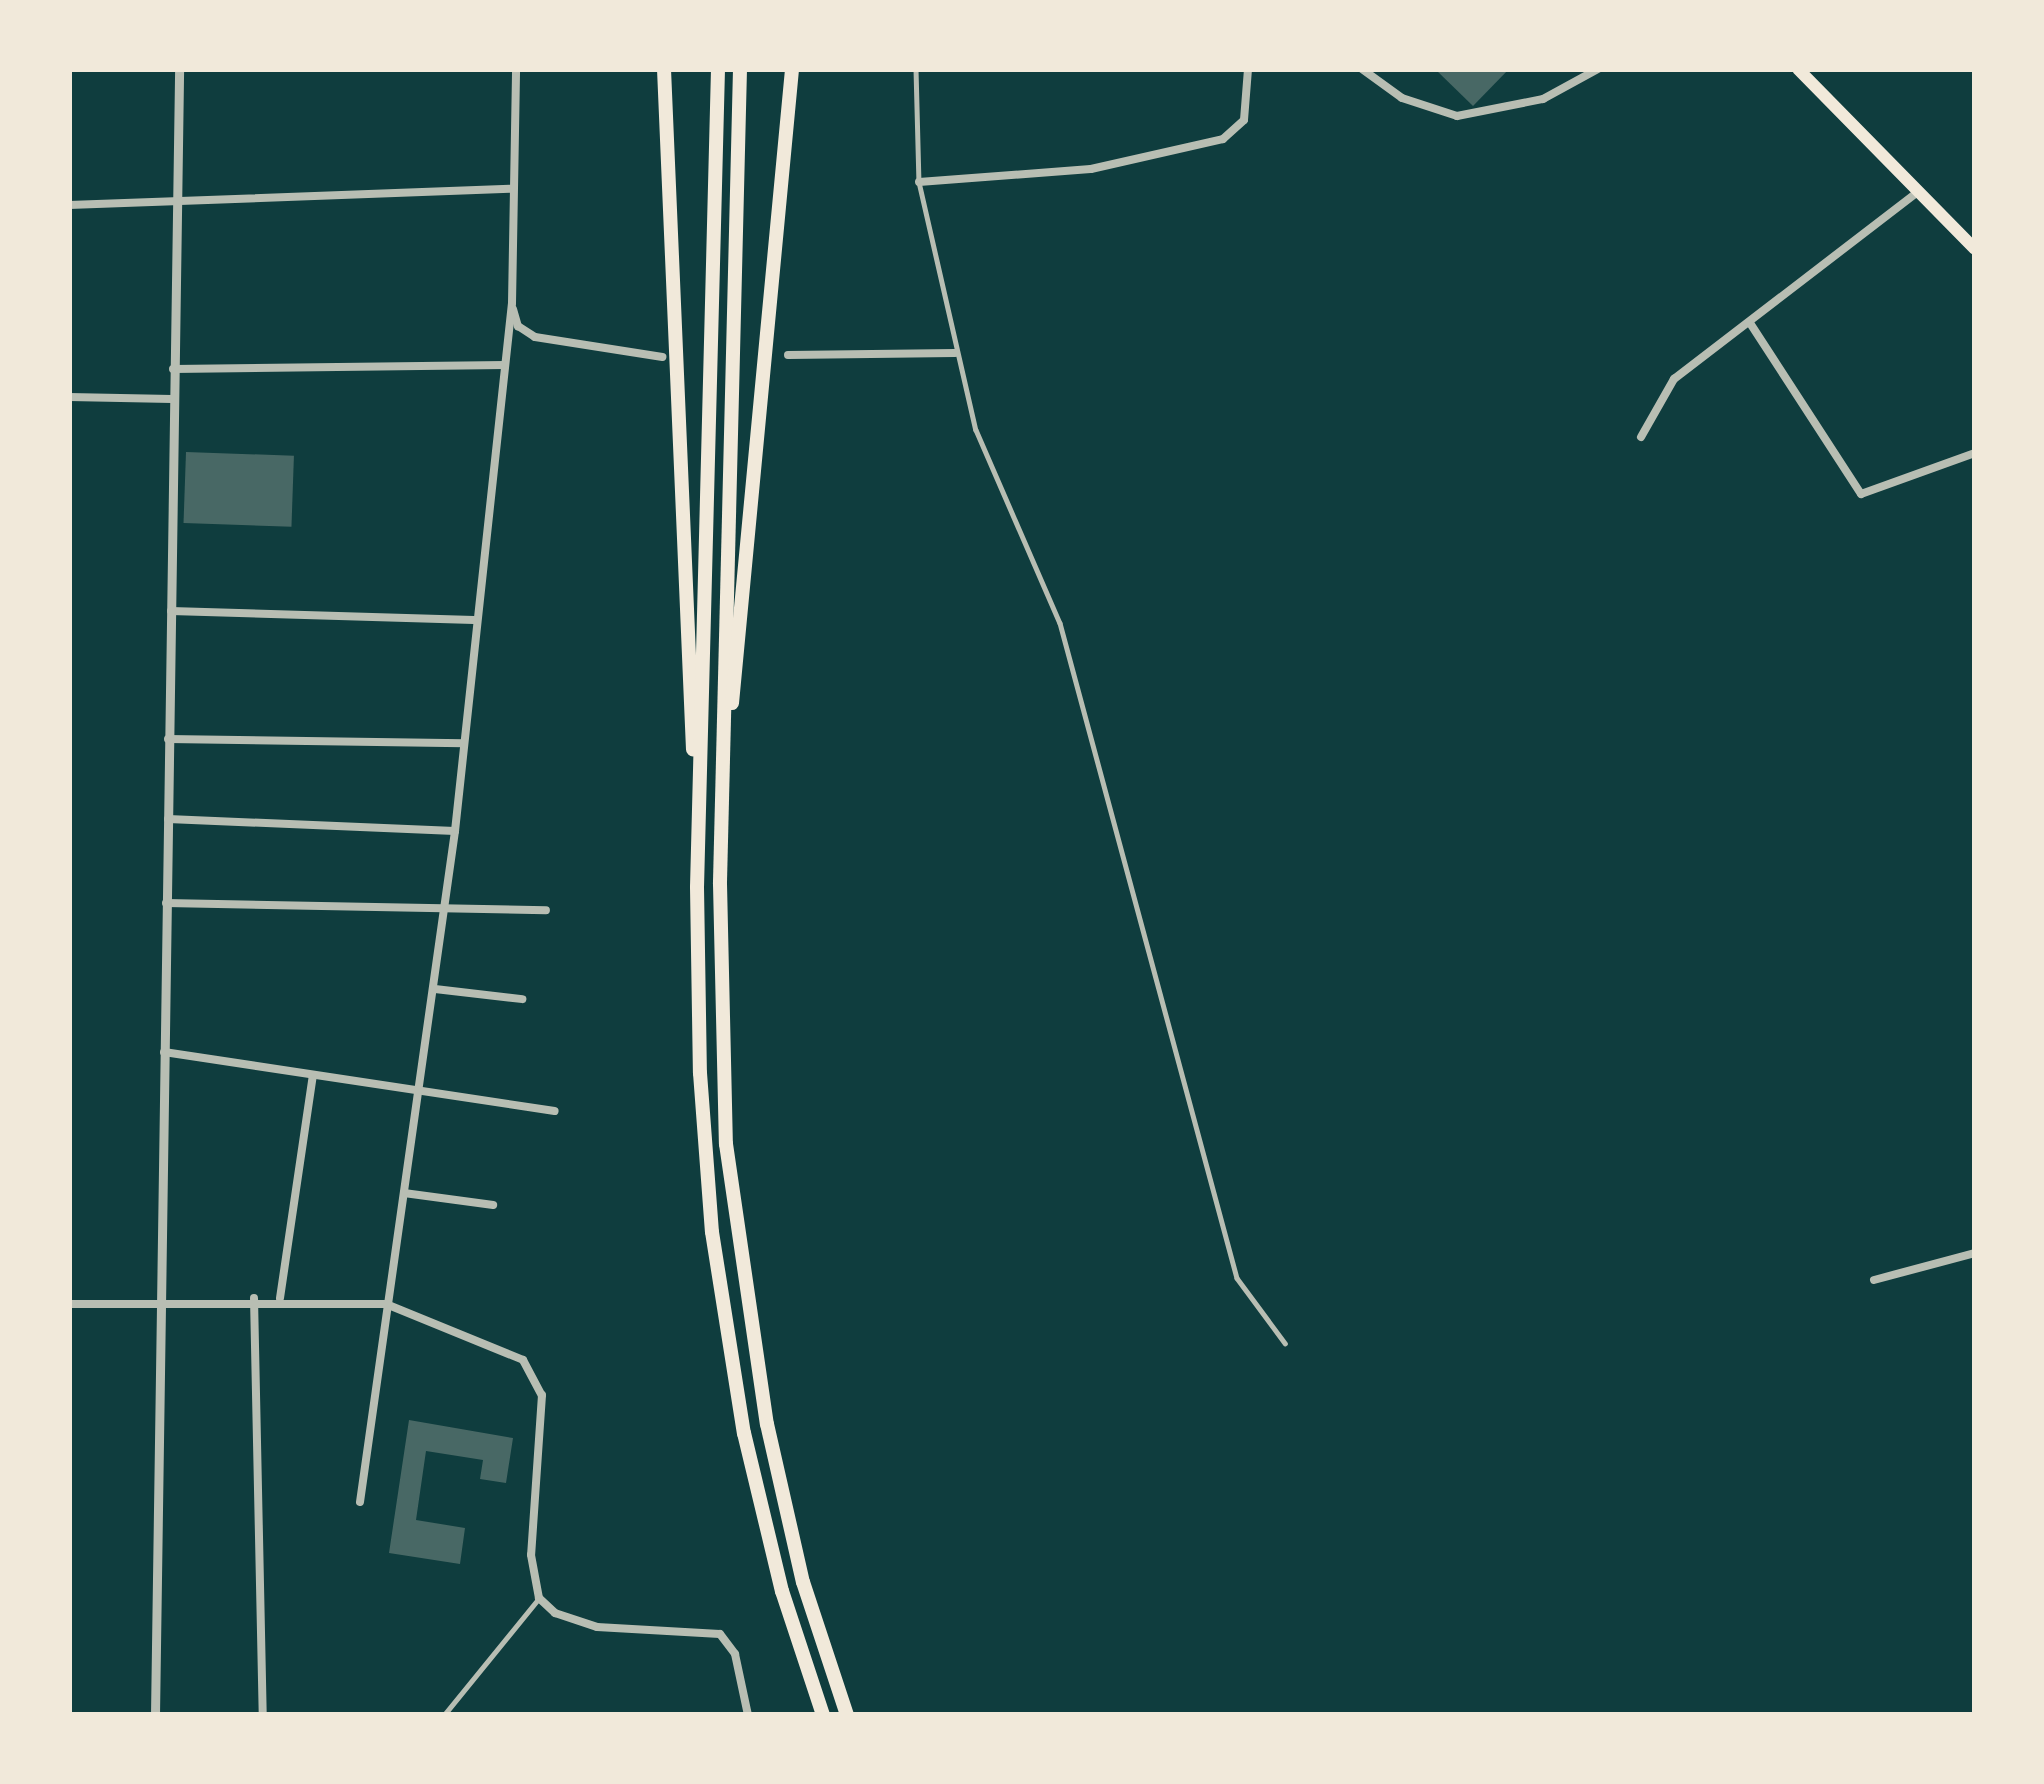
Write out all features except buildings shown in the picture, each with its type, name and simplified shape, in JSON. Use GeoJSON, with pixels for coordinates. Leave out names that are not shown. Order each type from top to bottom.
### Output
{"type":"FeatureCollection","features":[{"type":"Feature","properties":{"kind":"highway"},"geometry":{"type":"LineString","coordinates":[[664,69],[699,820]]}},
{"type":"Feature","properties":{"kind":"highway"},"geometry":{"type":"LineString","coordinates":[[718,69],[699,820],[700,1073],[712,1232],[744,1433],[782,1591],[823,1715]]}},
{"type":"Feature","properties":{"kind":"highway"},"geometry":{"type":"LineString","coordinates":[[740,69],[723,769],[723,1075],[744,1300],[803,1582],[847,1715]]}},
{"type":"Feature","properties":{"kind":"highway"},"geometry":{"type":"LineString","coordinates":[[723,769],[748,584],[792,69]]}},
{"type":"Feature","properties":{"kind":"main road"},"geometry":{"type":"LineString","coordinates":[[1798,69],[1975,249]]}},
{"type":"Feature","properties":{"kind":"street"},"geometry":{"type":"LineString","coordinates":[[155,1715],[157,1302],[179,69]]}},
{"type":"Feature","properties":{"kind":"street"},"geometry":{"type":"LineString","coordinates":[[359,1502],[435,989],[512,303],[515,69]]}},
{"type":"Feature","properties":{"kind":"street"},"geometry":{"type":"LineString","coordinates":[[920,182],[1091,169],[1223,139],[1244,119],[1248,69]]}},
{"type":"Feature","properties":{"kind":"street"},"geometry":{"type":"LineString","coordinates":[[1361,69],[1402,98],[1457,116],[1543,99],[1598,69]]}},
{"type":"Feature","properties":{"kind":"street"},"geometry":{"type":"LineString","coordinates":[[69,205],[511,190]]}},
{"type":"Feature","properties":{"kind":"street"},"geometry":{"type":"LineString","coordinates":[[1641,437],[1674,379],[1920,190]]}},
{"type":"Feature","properties":{"kind":"street"},"geometry":{"type":"LineString","coordinates":[[512,303],[518,326],[535,337],[662,358]]}},
{"type":"Feature","properties":{"kind":"street"},"geometry":{"type":"LineString","coordinates":[[1750,323],[1861,494],[1975,452]]}},
{"type":"Feature","properties":{"kind":"street"},"geometry":{"type":"LineString","coordinates":[[788,356],[955,352]]}},
{"type":"Feature","properties":{"kind":"street"},"geometry":{"type":"LineString","coordinates":[[171,369],[505,365]]}},
{"type":"Feature","properties":{"kind":"street"},"geometry":{"type":"LineString","coordinates":[[69,397],[172,399]]}},
{"type":"Feature","properties":{"kind":"street"},"geometry":{"type":"LineString","coordinates":[[171,611],[474,620]]}},
{"type":"Feature","properties":{"kind":"street"},"geometry":{"type":"LineString","coordinates":[[167,739],[464,743]]}},
{"type":"Feature","properties":{"kind":"street"},"geometry":{"type":"LineString","coordinates":[[166,819],[454,831]]}},
{"type":"Feature","properties":{"kind":"street"},"geometry":{"type":"LineString","coordinates":[[166,904],[546,910]]}},
{"type":"Feature","properties":{"kind":"street"},"geometry":{"type":"LineString","coordinates":[[435,989],[522,999]]}},
{"type":"Feature","properties":{"kind":"street"},"geometry":{"type":"LineString","coordinates":[[163,1052],[555,1111]]}},
{"type":"Feature","properties":{"kind":"street"},"geometry":{"type":"LineString","coordinates":[[280,1298],[314,1075]]}},
{"type":"Feature","properties":{"kind":"street"},"geometry":{"type":"LineString","coordinates":[[404,1193],[493,1205]]}},
{"type":"Feature","properties":{"kind":"street"},"geometry":{"type":"LineString","coordinates":[[1874,1280],[1975,1253]]}},
{"type":"Feature","properties":{"kind":"street"},"geometry":{"type":"LineString","coordinates":[[254,1298],[263,1715]]}},
{"type":"Feature","properties":{"kind":"street"},"geometry":{"type":"LineString","coordinates":[[69,1304],[254,1298],[386,1304],[501,1347],[536,1376],[544,1429],[530,1555],[539,1598],[555,1613],[597,1627],[721,1634],[735,1654],[748,1715]]}},
{"type":"Feature","properties":{"kind":"lane"},"geometry":{"type":"LineString","coordinates":[[916,69],[920,182],[955,352],[990,469],[1060,622],[1237,1278],[1285,1343]]}},
{"type":"Feature","properties":{"kind":"lane"},"geometry":{"type":"LineString","coordinates":[[444,1715],[539,1598]]}}]}
